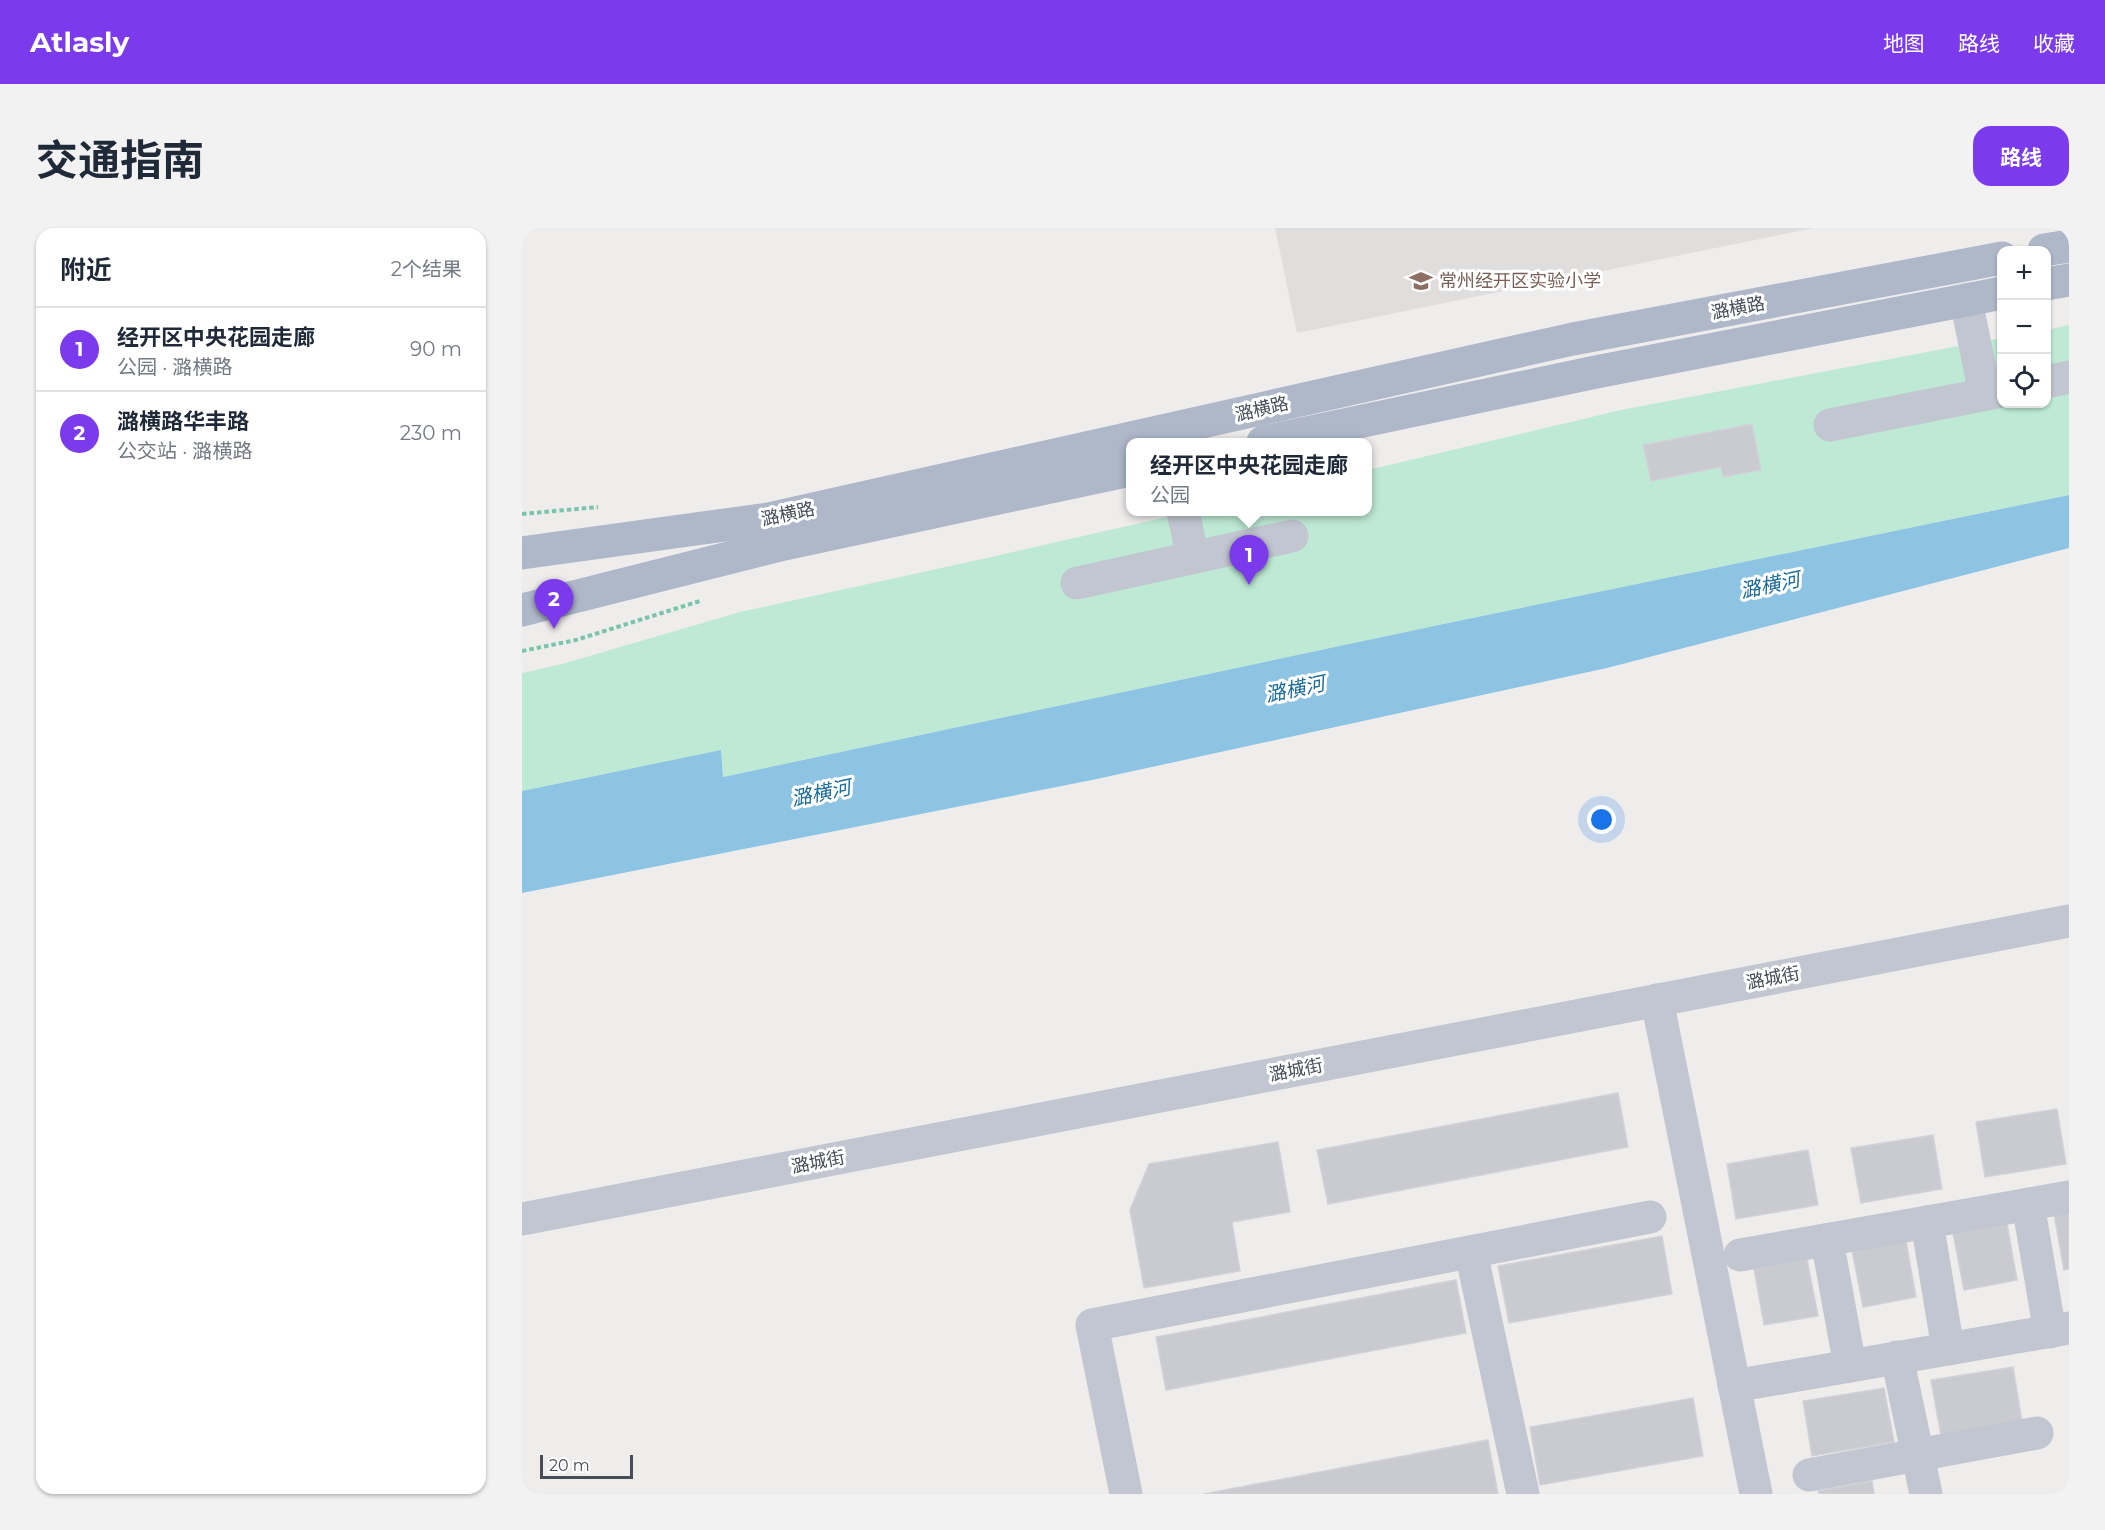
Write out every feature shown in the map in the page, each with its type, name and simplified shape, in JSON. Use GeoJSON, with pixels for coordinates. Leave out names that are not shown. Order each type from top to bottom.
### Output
{"type":"FeatureCollection","features":[{"type":"Feature","properties":{"kind":"main road"},"geometry":{"type":"LineString","coordinates":[[2051,249],[2069,246]]}},
{"type":"Feature","properties":{"kind":"main road","name":"潞横路"},"geometry":{"type":"LineString","coordinates":[[1130,438],[1573,339],[1997,259]]}},
{"type":"Feature","properties":{"kind":"main road"},"geometry":{"type":"LineString","coordinates":[[2051,283],[2069,280]]}},
{"type":"Feature","properties":{"kind":"main road","name":"潞横路"},"geometry":{"type":"LineString","coordinates":[[1282,438],[1596,372],[1997,294]]}},
{"type":"Feature","properties":{"kind":"main road","name":"潞横路"},"geometry":{"type":"LineString","coordinates":[[522,553],[768,519],[1126,439]]}},
{"type":"Feature","properties":{"kind":"main road","name":"潞横路"},"geometry":{"type":"LineString","coordinates":[[522,610],[784,544],[1126,472]]}},
{"type":"Feature","properties":{"kind":"street"},"geometry":{"type":"LineString","coordinates":[[1830,425],[1993,392],[1966,300]]}},
{"type":"Feature","properties":{"kind":"street"},"geometry":{"type":"LineString","coordinates":[[2051,381],[2069,377]]}},
{"type":"Feature","properties":{"kind":"street"},"geometry":{"type":"LineString","coordinates":[[1184,516],[1193,557]]}},
{"type":"Feature","properties":{"kind":"street"},"geometry":{"type":"LineString","coordinates":[[1077,583],[1292,536]]}},
{"type":"Feature","properties":{"kind":"street","name":"潞城街"},"geometry":{"type":"LineString","coordinates":[[522,1219],[2069,921]]}},
{"type":"Feature","properties":{"kind":"street"},"geometry":{"type":"LineString","coordinates":[[1657,1000],[1756,1494]]}},
{"type":"Feature","properties":{"kind":"street"},"geometry":{"type":"LineString","coordinates":[[1740,1255],[2069,1197]]}},
{"type":"Feature","properties":{"kind":"street"},"geometry":{"type":"LineString","coordinates":[[1734,1386],[2060,1330],[2028,1204]]}},
{"type":"Feature","properties":{"kind":"street"},"geometry":{"type":"LineString","coordinates":[[1126,1494],[1092,1325],[1650,1217]]}},
{"type":"Feature","properties":{"kind":"street"},"geometry":{"type":"LineString","coordinates":[[1926,1222],[1948,1348]]}},
{"type":"Feature","properties":{"kind":"street"},"geometry":{"type":"LineString","coordinates":[[1827,1240],[1850,1365]]}},
{"type":"Feature","properties":{"kind":"street"},"geometry":{"type":"LineString","coordinates":[[1471,1252],[1523,1494]]}},
{"type":"Feature","properties":{"kind":"street"},"geometry":{"type":"LineString","coordinates":[[1897,1357],[1926,1494]]}},
{"type":"Feature","properties":{"kind":"street"},"geometry":{"type":"LineString","coordinates":[[1809,1475],[2037,1433]]}},
{"type":"Feature","properties":{"kind":"path"},"geometry":{"type":"LineString","coordinates":[[522,651],[576,640],[708,599]]}},
{"type":"Feature","properties":{"kind":"shaded area","name":"常州经开区实验小学"},"geometry":{"type":"Polygon","coordinates":[[[1275,228],[1814,228],[1297,333],[1275,228]]]}},
{"type":"Feature","properties":{"kind":"green space"},"geometry":{"type":"Polygon","coordinates":[[[2069,325],[2069,495],[1453,622],[723,777],[721,750],[522,791],[522,673],[562,664],[740,612],[1171,516],[1372,516],[1372,469],[1621,410],[1997,339],[1997,408],[2051,408],[2051,329],[2069,325]]]}},
{"type":"Feature","properties":{"kind":"water","name":"潞横河"},"geometry":{"type":"Polygon","coordinates":[[[2069,495],[2069,548],[1607,668],[1092,780],[522,893],[522,791],[721,750],[723,777],[1453,622],[2069,495]]]}},
{"type":"Feature","properties":{"kind":"building"},"geometry":{"type":"Polygon","coordinates":[[[1752,424],[1761,470],[1723,477],[1721,467],[1651,481],[1643,445],[1752,424]]]}},
{"type":"Feature","properties":{"kind":"building"},"geometry":{"type":"Polygon","coordinates":[[[1618,1093],[1628,1147],[1328,1204],[1317,1150],[1618,1093]]]}},
{"type":"Feature","properties":{"kind":"building"},"geometry":{"type":"Polygon","coordinates":[[[2057,1109],[2066,1164],[1985,1177],[1976,1122],[2057,1109]]]}},
{"type":"Feature","properties":{"kind":"building"},"geometry":{"type":"Polygon","coordinates":[[[1933,1135],[1942,1189],[1861,1203],[1851,1148],[1933,1135]]]}},
{"type":"Feature","properties":{"kind":"building"},"geometry":{"type":"Polygon","coordinates":[[[1278,1142],[1290,1212],[1232,1222],[1240,1271],[1144,1288],[1130,1210],[1149,1164],[1278,1142]]]}},
{"type":"Feature","properties":{"kind":"building"},"geometry":{"type":"Polygon","coordinates":[[[1808,1150],[1818,1205],[1736,1219],[1727,1164],[1808,1150]]]}},
{"type":"Feature","properties":{"kind":"building"},"geometry":{"type":"Polygon","coordinates":[[[2069,1212],[2069,1269],[2064,1270],[2054,1214],[2069,1212]]]}},
{"type":"Feature","properties":{"kind":"building"},"geometry":{"type":"Polygon","coordinates":[[[2007,1224],[2017,1280],[1964,1290],[1953,1233],[2007,1224]]]}},
{"type":"Feature","properties":{"kind":"building"},"geometry":{"type":"Polygon","coordinates":[[[1662,1236],[1672,1294],[1509,1323],[1498,1266],[1662,1236]]]}},
{"type":"Feature","properties":{"kind":"building"},"geometry":{"type":"Polygon","coordinates":[[[1906,1241],[1916,1297],[1863,1307],[1852,1250],[1906,1241]]]}},
{"type":"Feature","properties":{"kind":"building"},"geometry":{"type":"Polygon","coordinates":[[[1807,1259],[1818,1316],[1764,1325],[1754,1269],[1807,1259]]]}},
{"type":"Feature","properties":{"kind":"building"},"geometry":{"type":"Polygon","coordinates":[[[1456,1280],[1466,1333],[1166,1390],[1156,1337],[1456,1280]]]}},
{"type":"Feature","properties":{"kind":"building"},"geometry":{"type":"Polygon","coordinates":[[[2013,1367],[2022,1422],[1941,1435],[1931,1380],[2013,1367]]]}},
{"type":"Feature","properties":{"kind":"building"},"geometry":{"type":"Polygon","coordinates":[[[1884,1388],[1894,1442],[1812,1456],[1803,1401],[1884,1388]]]}},
{"type":"Feature","properties":{"kind":"building"},"geometry":{"type":"Polygon","coordinates":[[[1693,1398],[1703,1456],[1540,1485],[1530,1427],[1693,1398]]]}},
{"type":"Feature","properties":{"kind":"building"},"geometry":{"type":"Polygon","coordinates":[[[1488,1440],[1498,1494],[1204,1494],[1488,1440]]]}},
{"type":"Feature","properties":{"kind":"building"},"geometry":{"type":"Polygon","coordinates":[[[1872,1481],[1874,1494],[1819,1494],[1818,1491],[1872,1481]]]}},
{"type":"Feature","properties":{"kind":"place","name":"常州经开区实验小学"},"geometry":{"type":"Point","coordinates":[1421,281]}},
{"type":"Feature","properties":{"kind":"place","name":"经开区中央花园走廊"},"geometry":{"type":"Point","coordinates":[1249,585]}},
{"type":"Feature","properties":{"kind":"place","name":"潞横路华丰路"},"geometry":{"type":"Point","coordinates":[554,629]}}]}
